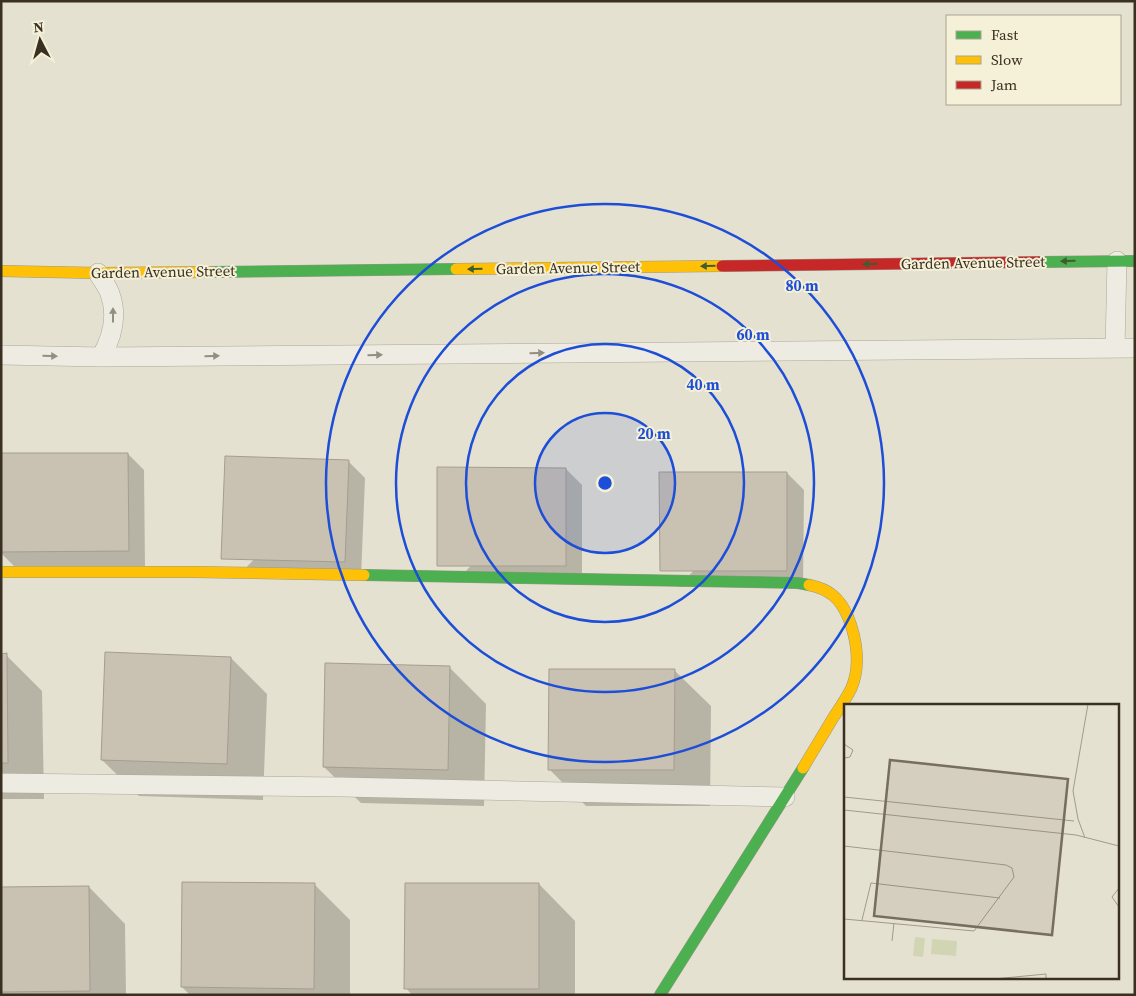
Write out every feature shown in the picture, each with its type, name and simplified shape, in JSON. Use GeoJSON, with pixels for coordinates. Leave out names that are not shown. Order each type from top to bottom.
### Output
{"type":"FeatureCollection","features":[{"type":"Feature","properties":{"kind":"street","name":"Garden Avenue Street"},"geometry":{"type":"LineString","coordinates":[[1,271],[98,273],[1126,261]]}},
{"type":"Feature","properties":{"kind":"street"},"geometry":{"type":"LineString","coordinates":[[1115,348],[1126,261]]}},
{"type":"Feature","properties":{"kind":"street"},"geometry":{"type":"LineString","coordinates":[[98,273],[110,292],[114,319],[108,346],[101,358]]}},
{"type":"Feature","properties":{"kind":"street"},"geometry":{"type":"LineString","coordinates":[[1,355],[101,358],[1135,348]]}},
{"type":"Feature","properties":{"kind":"street"},"geometry":{"type":"LineString","coordinates":[[1,572],[214,573],[798,583],[813,585],[826,590],[836,597],[851,623],[856,666],[850,690],[660,995]]}},
{"type":"Feature","properties":{"kind":"street"},"geometry":{"type":"LineString","coordinates":[[1,784],[342,786],[785,797]]}},
{"type":"Feature","properties":{"kind":"building"},"geometry":{"type":"Polygon","coordinates":[[[1,453],[128,453],[129,551],[1,552],[1,453]]]}},
{"type":"Feature","properties":{"kind":"building"},"geometry":{"type":"Polygon","coordinates":[[[225,456],[349,460],[345,562],[221,559],[225,456]]]}},
{"type":"Feature","properties":{"kind":"building"},"geometry":{"type":"Polygon","coordinates":[[[437,467],[566,468],[566,566],[437,566],[437,467]]]}},
{"type":"Feature","properties":{"kind":"building"},"geometry":{"type":"Polygon","coordinates":[[[659,472],[787,472],[787,571],[660,571],[659,472]]]}},
{"type":"Feature","properties":{"kind":"building"},"geometry":{"type":"Polygon","coordinates":[[[105,652],[231,657],[227,764],[101,760],[105,652]]]}},
{"type":"Feature","properties":{"kind":"building"},"geometry":{"type":"Polygon","coordinates":[[[7,653],[8,763],[1,763],[1,654],[7,653]]]}},
{"type":"Feature","properties":{"kind":"building"},"geometry":{"type":"Polygon","coordinates":[[[325,663],[450,666],[448,770],[323,767],[325,663]]]}},
{"type":"Feature","properties":{"kind":"building"},"geometry":{"type":"Polygon","coordinates":[[[549,669],[675,669],[674,770],[548,770],[549,669]]]}},
{"type":"Feature","properties":{"kind":"building"},"geometry":{"type":"Polygon","coordinates":[[[182,882],[315,883],[314,989],[181,987],[182,882]]]}},
{"type":"Feature","properties":{"kind":"building"},"geometry":{"type":"Polygon","coordinates":[[[405,883],[539,883],[539,989],[404,989],[405,883]]]}},
{"type":"Feature","properties":{"kind":"building"},"geometry":{"type":"Polygon","coordinates":[[[89,886],[90,991],[1,992],[1,887],[89,886]]]}},
{"type":"Feature","properties":{"kind":"traffic: fast"},"geometry":{"type":"LineString","coordinates":[[1039,262],[1135,261]]}},
{"type":"Feature","properties":{"kind":"traffic: fast"},"geometry":{"type":"LineString","coordinates":[[211,272],[456,269]]}},
{"type":"Feature","properties":{"kind":"traffic: fast"},"geometry":{"type":"LineString","coordinates":[[364,575],[798,583],[809,585]]}},
{"type":"Feature","properties":{"kind":"traffic: fast"},"geometry":{"type":"LineString","coordinates":[[660,995],[803,768]]}},
{"type":"Feature","properties":{"kind":"traffic: slow"},"geometry":{"type":"LineString","coordinates":[[456,269],[722,266]]}},
{"type":"Feature","properties":{"kind":"traffic: slow"},"geometry":{"type":"LineString","coordinates":[[1,271],[98,273],[211,272]]}},
{"type":"Feature","properties":{"kind":"traffic: slow"},"geometry":{"type":"LineString","coordinates":[[1,572],[194,572],[364,575]]}},
{"type":"Feature","properties":{"kind":"traffic: slow"},"geometry":{"type":"LineString","coordinates":[[803,768],[851,689],[857,662],[854,634],[841,605],[833,595],[809,585]]}},
{"type":"Feature","properties":{"kind":"traffic: jam"},"geometry":{"type":"LineString","coordinates":[[722,266],[1039,262]]}}]}
